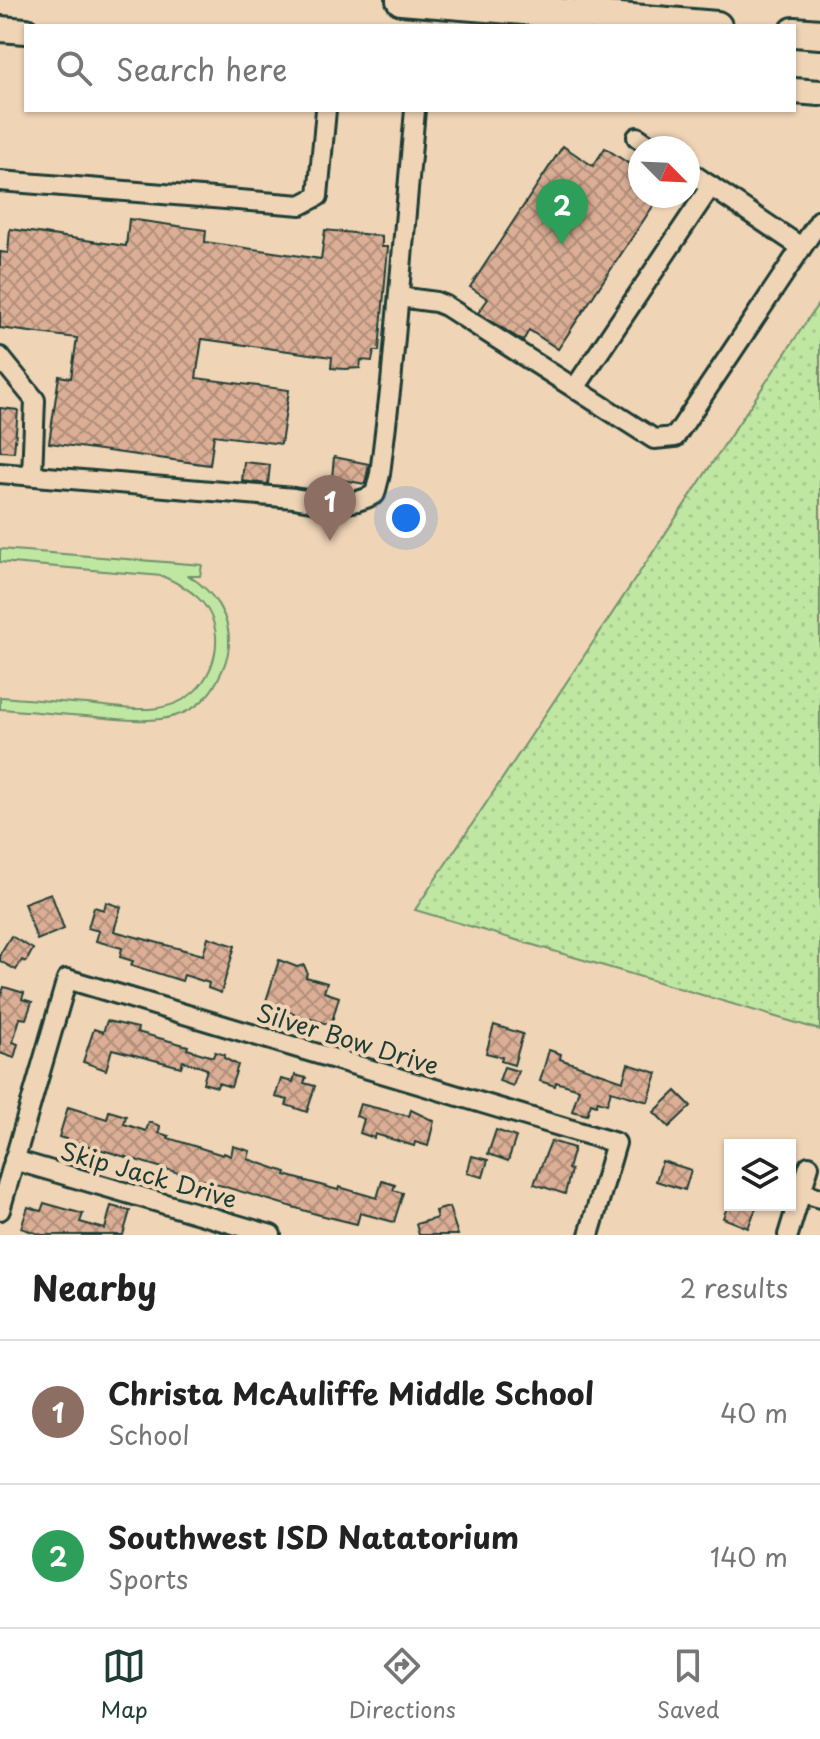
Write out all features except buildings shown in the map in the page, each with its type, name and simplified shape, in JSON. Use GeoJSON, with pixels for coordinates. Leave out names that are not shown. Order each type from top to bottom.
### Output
{"type":"FeatureCollection","features":[{"type":"Feature","properties":{"kind":"highway"},"geometry":{"type":"LineString","coordinates":[[401,0],[693,24]]}},
{"type":"Feature","properties":{"kind":"highway"},"geometry":{"type":"LineString","coordinates":[[796,32],[820,34]]}},
{"type":"Feature","properties":{"kind":"main road"},"geometry":{"type":"LineString","coordinates":[[0,29],[24,31]]}},
{"type":"Feature","properties":{"kind":"main road"},"geometry":{"type":"LineString","coordinates":[[796,91],[820,93]]}},
{"type":"Feature","properties":{"kind":"street"},"geometry":{"type":"LineString","coordinates":[[0,181],[301,205],[318,196],[326,112]]}},
{"type":"Feature","properties":{"kind":"street"},"geometry":{"type":"LineString","coordinates":[[0,473],[325,503],[358,504],[377,492],[399,297],[415,112]]}},
{"type":"Feature","properties":{"kind":"street"},"geometry":{"type":"LineString","coordinates":[[700,179],[801,247]]}},
{"type":"Feature","properties":{"kind":"street"},"geometry":{"type":"LineString","coordinates":[[575,388],[711,186]]}},
{"type":"Feature","properties":{"kind":"street"},"geometry":{"type":"LineString","coordinates":[[399,297],[446,306],[654,439],[675,437],[820,220]]}},
{"type":"Feature","properties":{"kind":"street"},"geometry":{"type":"LineString","coordinates":[[0,357],[35,400],[32,475]]}},
{"type":"Feature","properties":{"kind":"street","name":"Silver Bow Drive"},"geometry":{"type":"LineString","coordinates":[[14,1160],[67,979],[616,1143],[589,1235]]}},
{"type":"Feature","properties":{"kind":"street"},"geometry":{"type":"LineString","coordinates":[[0,1210],[14,1160]]}},
{"type":"Feature","properties":{"kind":"street","name":"Skip Jack Drive"},"geometry":{"type":"LineString","coordinates":[[14,1160],[271,1235]]}},
{"type":"Feature","properties":{"kind":"street"},"geometry":{"type":"LineString","coordinates":[[788,1235],[809,1166]]}},
{"type":"Feature","properties":{"kind":"street"},"geometry":{"type":"LineString","coordinates":[[801,1192],[820,1198]]}},
{"type":"Feature","properties":{"kind":"green space"},"geometry":{"type":"Polygon","coordinates":[[[820,301],[820,1030],[415,910],[820,301]]]}},
{"type":"Feature","properties":{"kind":"green space"},"geometry":{"type":"Polygon","coordinates":[[[0,549],[202,565],[200,576],[189,576],[206,589],[219,605],[229,635],[228,655],[217,681],[206,697],[192,709],[159,719],[0,709],[0,697],[133,709],[164,707],[191,695],[202,683],[213,661],[216,636],[210,614],[198,598],[162,576],[0,562],[0,549]]]}},
{"type":"Feature","properties":{"kind":"place","name":"Southwest ISD Natatorium"},"geometry":{"type":"Point","coordinates":[562,245]}},
{"type":"Feature","properties":{"kind":"place","name":"Christa McAuliffe Middle School"},"geometry":{"type":"Point","coordinates":[330,541]}}]}
